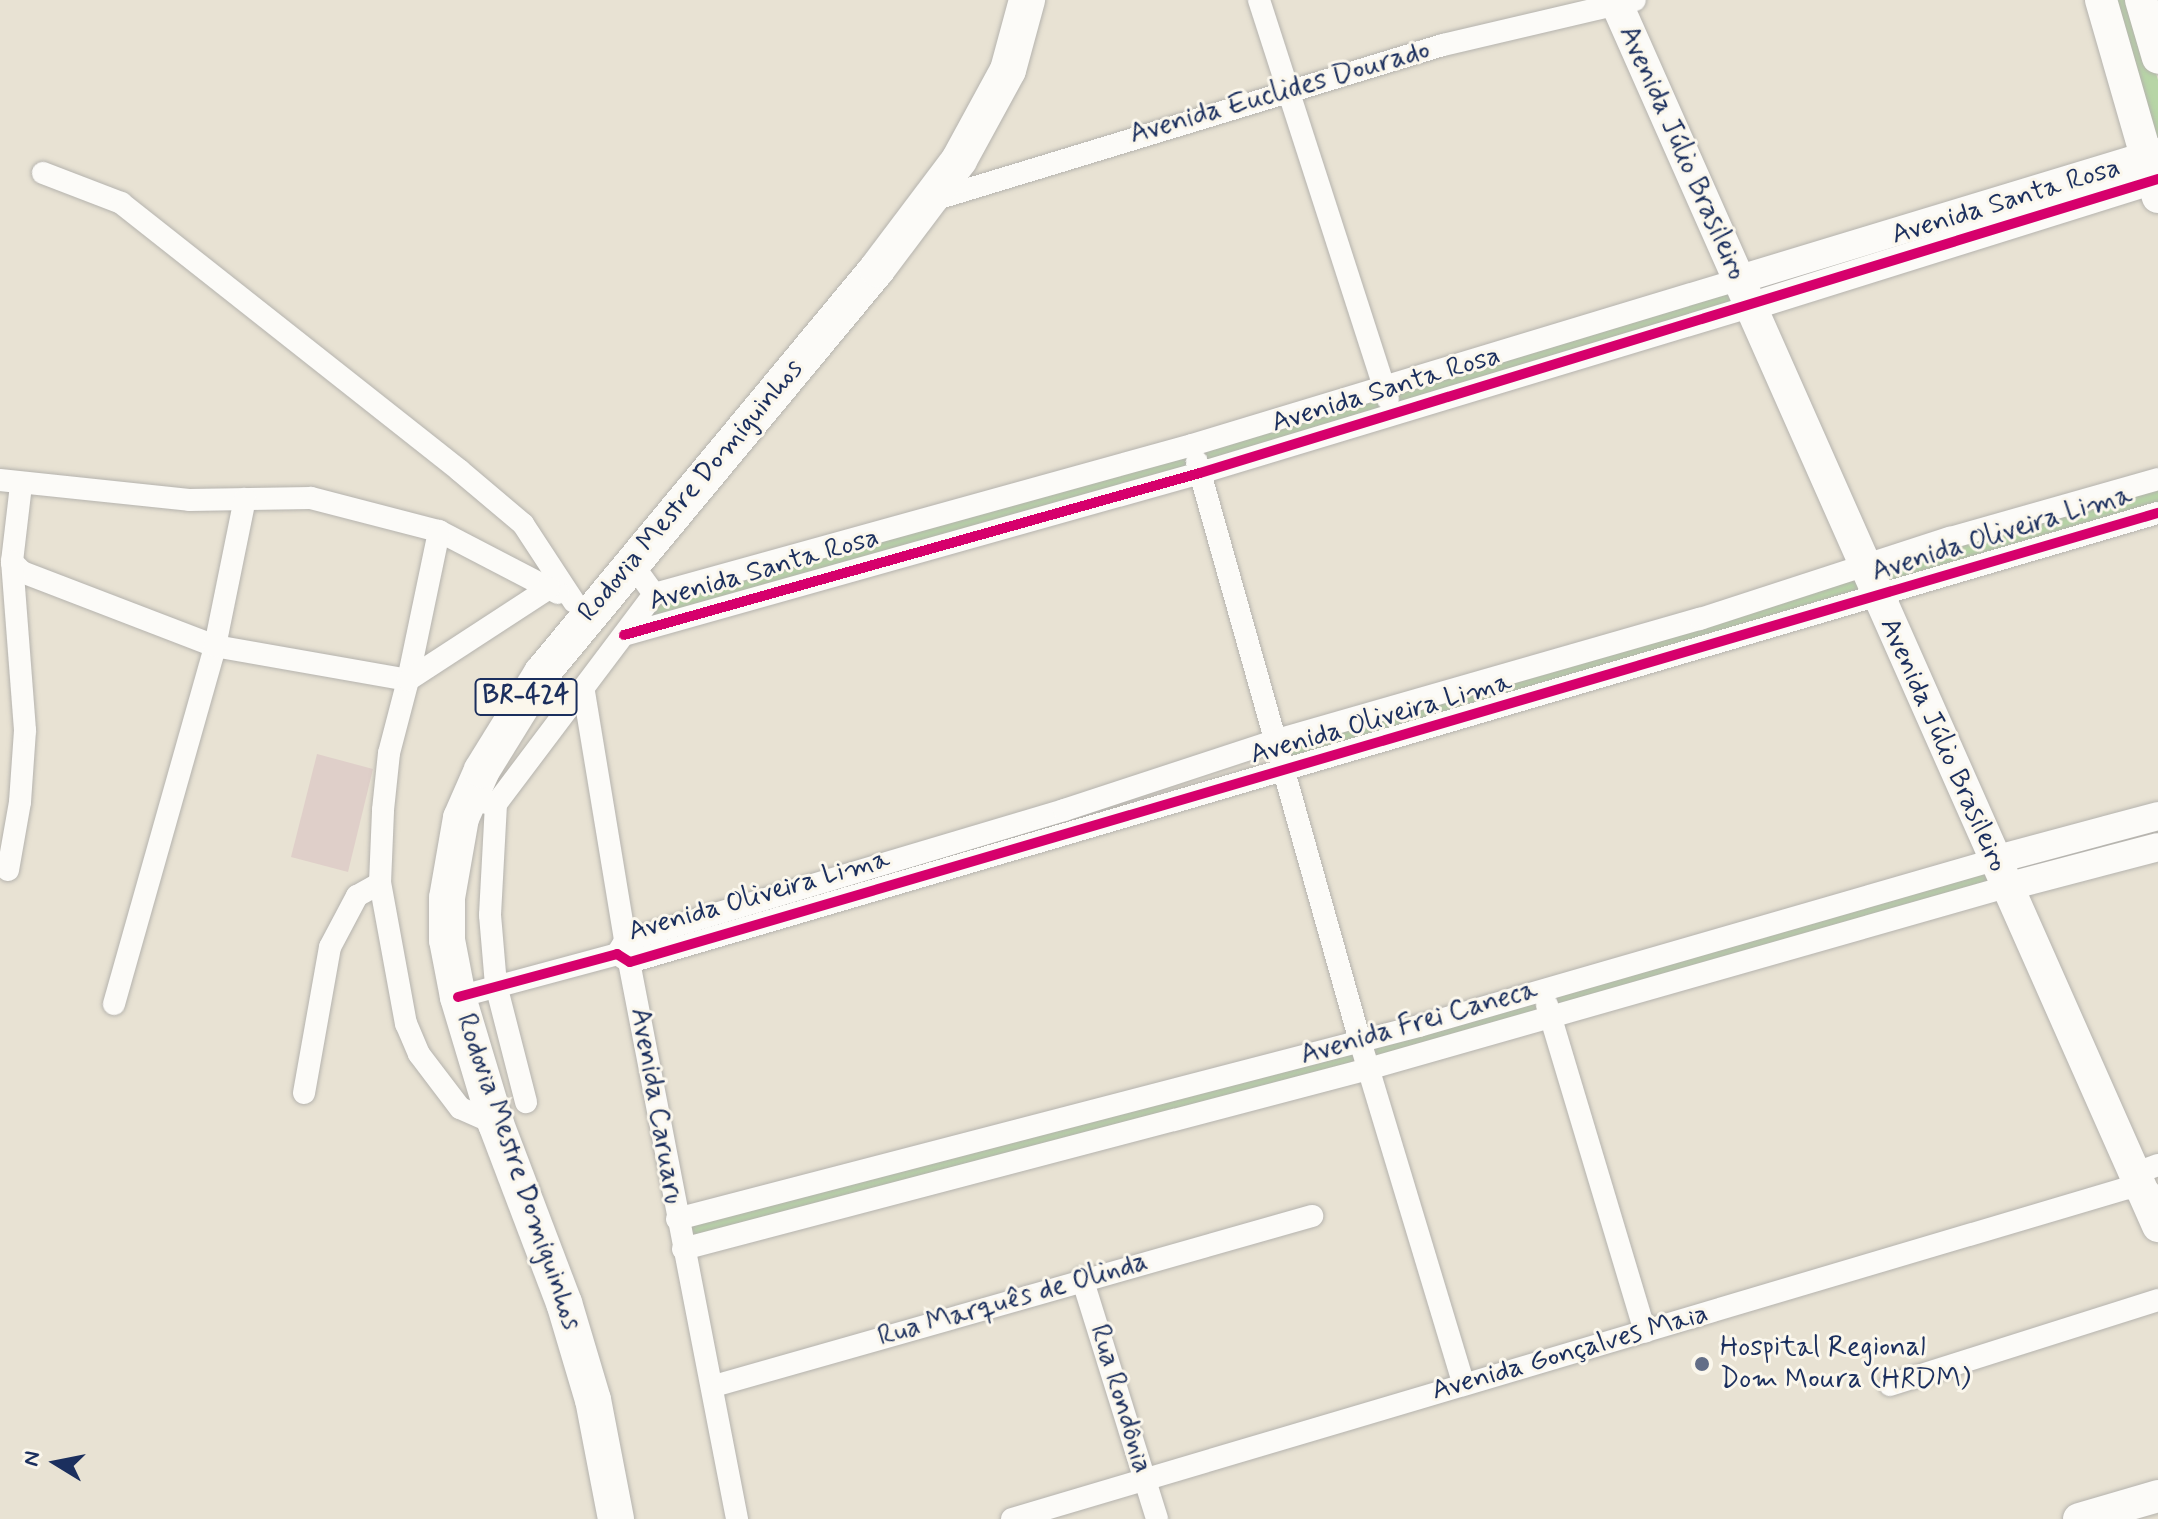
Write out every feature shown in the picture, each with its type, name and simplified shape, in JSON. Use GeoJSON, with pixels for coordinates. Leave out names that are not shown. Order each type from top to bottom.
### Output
{"type":"FeatureCollection","features":[{"type":"Feature","properties":{"kind":"main road","name":"Rodovia Mestre Domiguinhos"},"geometry":{"type":"LineString","coordinates":[[616,1519],[593,1400],[564,1303],[496,1124],[458,997],[447,940],[447,898],[505,729],[582,607],[631,562],[928,201],[985,118],[1008,70],[1027,0]]}},
{"type":"Feature","properties":{"kind":"main road"},"geometry":{"type":"LineString","coordinates":[[2101,0],[2155,173]]}},
{"type":"Feature","properties":{"kind":"main road"},"geometry":{"type":"LineString","coordinates":[[2141,0],[2158,58]]}},
{"type":"Feature","properties":{"kind":"main road","name":"Avenida Júlio Brasileiro"},"geometry":{"type":"LineString","coordinates":[[1622,2],[1743,294],[2000,873],[2145,1182],[2158,1226]]}},
{"type":"Feature","properties":{"kind":"main road"},"geometry":{"type":"LineString","coordinates":[[2079,1519],[2158,1496]]}},
{"type":"Feature","properties":{"kind":"street"},"geometry":{"type":"LineString","coordinates":[[1259,0],[1393,412]]}},
{"type":"Feature","properties":{"kind":"street","name":"Avenida Euclides Dourado"},"geometry":{"type":"LineString","coordinates":[[928,201],[1443,45],[1622,2]]}},
{"type":"Feature","properties":{"kind":"street"},"geometry":{"type":"LineString","coordinates":[[43,173],[121,203],[459,470],[523,524],[582,607]]}},
{"type":"Feature","properties":{"kind":"street","name":"Avenida Santa Rosa"},"geometry":{"type":"LineString","coordinates":[[654,594],[1192,445],[1384,388],[1743,294],[2155,173]]}},
{"type":"Feature","properties":{"kind":"street","name":"Avenida Santa Rosa"},"geometry":{"type":"LineString","coordinates":[[624,635],[1200,473],[1393,412],[1743,294]]}},
{"type":"Feature","properties":{"kind":"street"},"geometry":{"type":"LineString","coordinates":[[1192,445],[1368,1069],[1463,1383]]}},
{"type":"Feature","properties":{"kind":"street","name":"Avenida Oliveira Lima"},"geometry":{"type":"LineString","coordinates":[[458,997],[624,952],[815,907],[1285,771],[1871,582],[2158,479]]}},
{"type":"Feature","properties":{"kind":"street"},"geometry":{"type":"LineString","coordinates":[[8,870],[20,802],[25,730],[12,562],[11,482],[189,500],[311,498],[439,531],[582,607]]}},
{"type":"Feature","properties":{"kind":"street"},"geometry":{"type":"LineString","coordinates":[[114,1004],[215,646],[245,499]]}},
{"type":"Feature","properties":{"kind":"street","name":"Avenida Oliveira Lima"},"geometry":{"type":"LineString","coordinates":[[624,952],[809,885],[1277,740],[1871,582],[2158,513]]}},
{"type":"Feature","properties":{"kind":"street"},"geometry":{"type":"LineString","coordinates":[[439,531],[408,680],[389,753],[380,883],[400,1003],[419,1054],[460,1108],[496,1124]]}},
{"type":"Feature","properties":{"kind":"street"},"geometry":{"type":"LineString","coordinates":[[12,562],[35,578],[215,646],[408,680],[549,588]]}},
{"type":"Feature","properties":{"kind":"street"},"geometry":{"type":"LineString","coordinates":[[526,1102],[496,985],[481,802],[584,692],[654,594],[631,562]]}},
{"type":"Feature","properties":{"kind":"street","name":"Avenida Caruaru"},"geometry":{"type":"LineString","coordinates":[[584,692],[624,952],[683,1249],[714,1386],[737,1519]]}},
{"type":"Feature","properties":{"kind":"street","name":"Avenida Frei Caneca"},"geometry":{"type":"LineString","coordinates":[[683,1249],[1551,1018],[2000,873],[2158,816]]}},
{"type":"Feature","properties":{"kind":"street","name":"Avenida Frei Caneca"},"geometry":{"type":"LineString","coordinates":[[677,1219],[1360,1041],[1543,988],[2000,873],[2158,847]]}},
{"type":"Feature","properties":{"kind":"street"},"geometry":{"type":"LineString","coordinates":[[304,1093],[330,947],[357,896],[380,883]]}},
{"type":"Feature","properties":{"kind":"street"},"geometry":{"type":"LineString","coordinates":[[809,885],[815,907]]}},
{"type":"Feature","properties":{"kind":"street"},"geometry":{"type":"LineString","coordinates":[[1543,988],[1645,1332]]}},
{"type":"Feature","properties":{"kind":"street"},"geometry":{"type":"LineString","coordinates":[[879,1166],[886,1193]]}},
{"type":"Feature","properties":{"kind":"street","name":"Avenida Gonçalves Maia"},"geometry":{"type":"LineString","coordinates":[[1012,1519],[2145,1182]]}},
{"type":"Feature","properties":{"kind":"street","name":"Rua Marquês de Olinda"},"geometry":{"type":"LineString","coordinates":[[714,1386],[1082,1278],[1312,1216]]}},
{"type":"Feature","properties":{"kind":"street","name":"Rua Rondônia"},"geometry":{"type":"LineString","coordinates":[[1082,1278],[1157,1519]]}},
{"type":"Feature","properties":{"kind":"street"},"geometry":{"type":"LineString","coordinates":[[1890,1385],[2158,1300]]}},
{"type":"Feature","properties":{"kind":"green space"},"geometry":{"type":"Polygon","coordinates":[[[2104,0],[2135,0],[2158,80],[2158,142],[2104,0]]]}},
{"type":"Feature","properties":{"kind":"green space"},"geometry":{"type":"Polygon","coordinates":[[[1730,283],[1744,306],[1396,406],[1390,391],[1730,283]]]}},
{"type":"Feature","properties":{"kind":"green space"},"geometry":{"type":"Polygon","coordinates":[[[1380,394],[1386,409],[1202,468],[1197,448],[1380,394]]]}},
{"type":"Feature","properties":{"kind":"green space"},"geometry":{"type":"Polygon","coordinates":[[[1188,452],[1192,468],[633,628],[659,605],[1188,452]]]}},
{"type":"Feature","properties":{"kind":"green space"},"geometry":{"type":"Polygon","coordinates":[[[2158,484],[2158,508],[1881,590],[1871,570],[2158,484]]]}},
{"type":"Feature","properties":{"kind":"green space"},"geometry":{"type":"Polygon","coordinates":[[[1861,572],[1871,594],[1289,766],[1283,743],[1861,572]]]}},
{"type":"Feature","properties":{"kind":"green space"},"geometry":{"type":"Polygon","coordinates":[[[1985,866],[1996,884],[1554,1012],[1550,991],[1985,866]]]}},
{"type":"Feature","properties":{"kind":"green space"},"geometry":{"type":"Polygon","coordinates":[[[1540,994],[1545,1014],[1371,1063],[1366,1045],[1540,994]]]}},
{"type":"Feature","properties":{"kind":"green space"},"geometry":{"type":"Polygon","coordinates":[[[1356,1047],[1363,1065],[685,1244],[680,1222],[1356,1047]]]}},
{"type":"Feature","properties":{"kind":"building"},"geometry":{"type":"Polygon","coordinates":[[[317,754],[373,769],[348,872],[291,857],[317,754]]]}},
{"type":"Feature","properties":{"kind":"cycle path"},"geometry":{"type":"LineString","coordinates":[[624,635],[1200,473],[2158,179]]}},
{"type":"Feature","properties":{"kind":"cycle path"},"geometry":{"type":"LineString","coordinates":[[458,997],[617,954],[630,962],[2158,513]]}},
{"type":"Feature","properties":{"kind":"place","name":"Hospital Regional Dom Moura (HRDM)"},"geometry":{"type":"Point","coordinates":[1702,1364]}}]}
